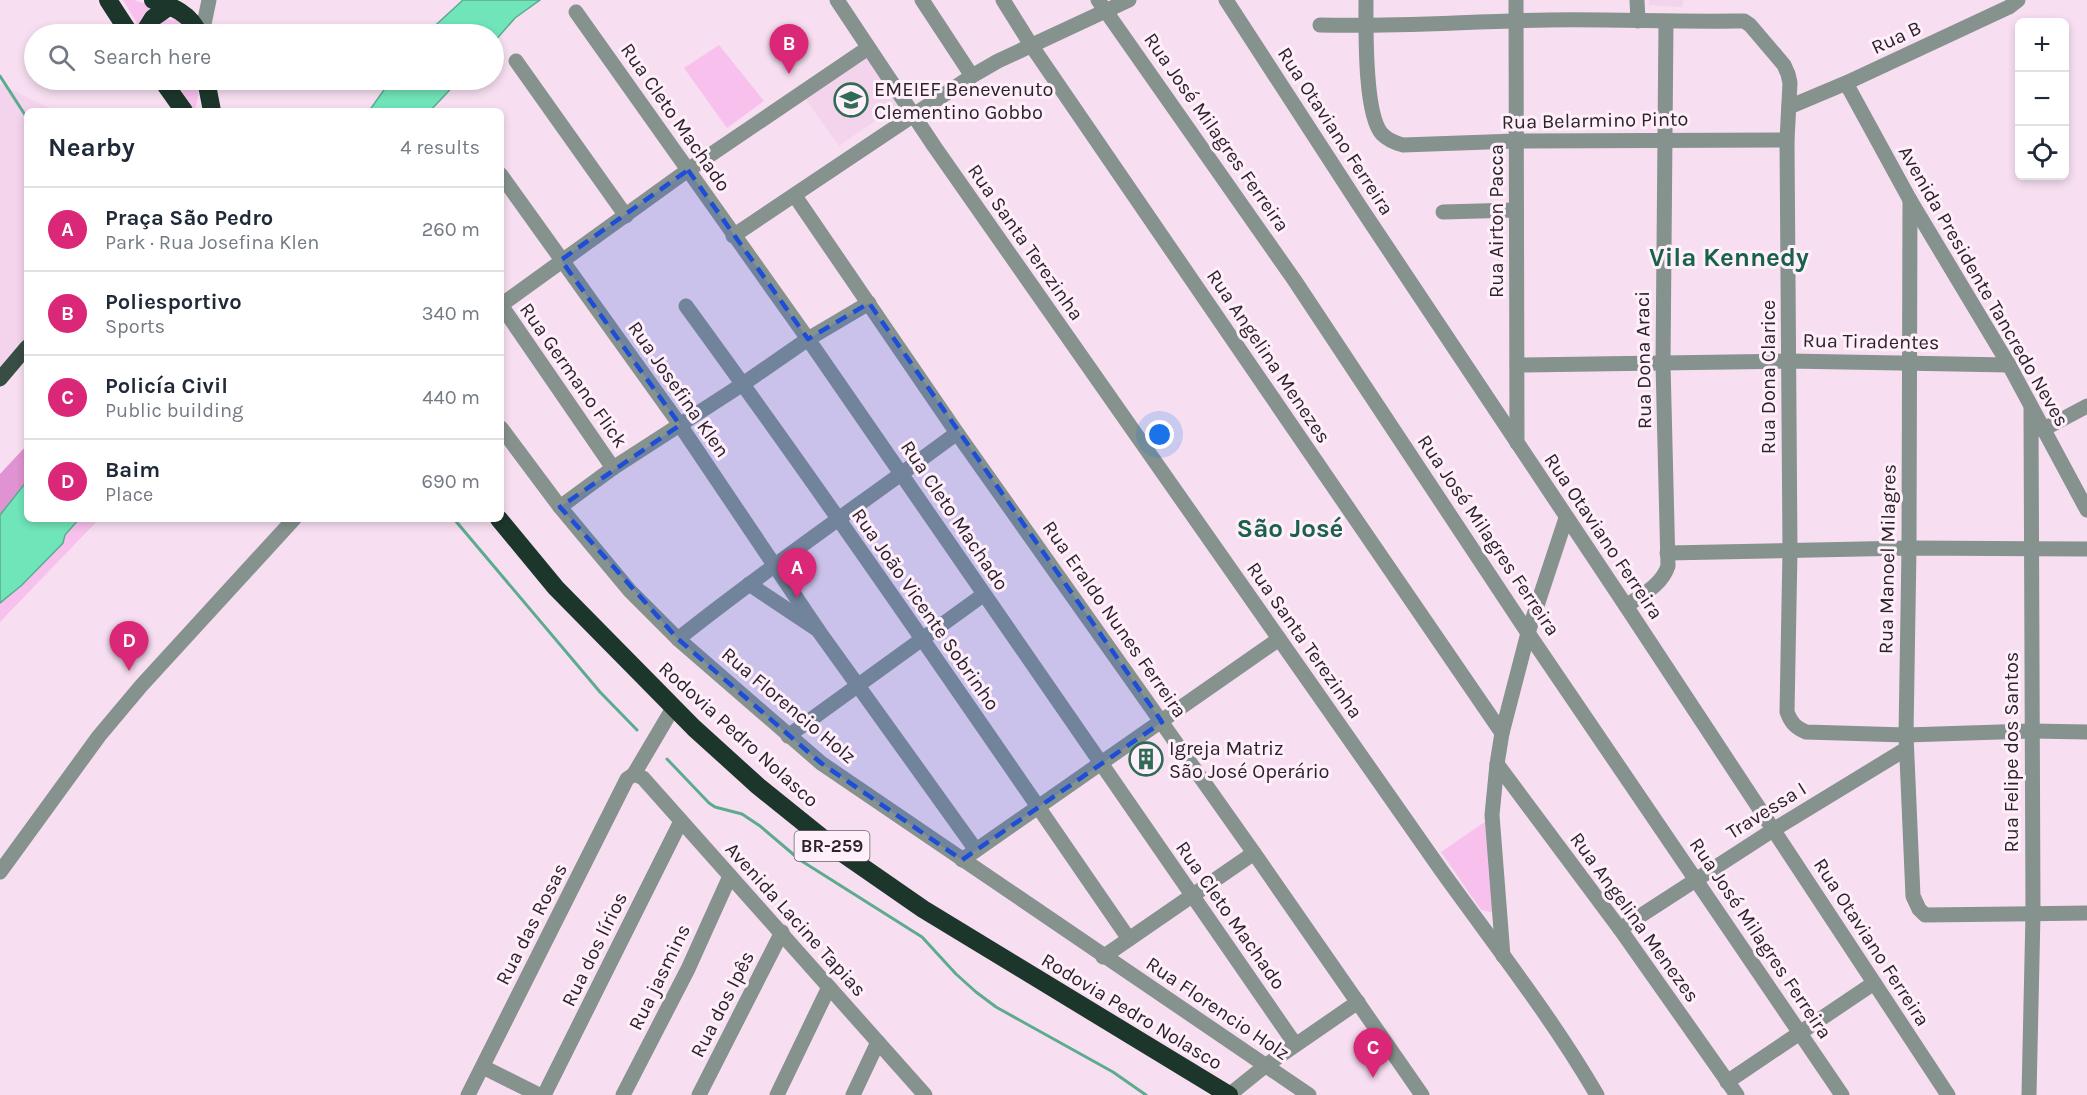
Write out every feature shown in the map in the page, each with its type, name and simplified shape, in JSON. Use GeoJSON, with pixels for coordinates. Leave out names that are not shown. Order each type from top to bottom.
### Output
{"type":"FeatureCollection","features":[{"type":"Feature","properties":{"kind":"highway"},"geometry":{"type":"LineString","coordinates":[[108,0],[124,24]]}},
{"type":"Feature","properties":{"kind":"highway"},"geometry":{"type":"LineString","coordinates":[[149,24],[168,2],[185,14],[194,24]]}},
{"type":"Feature","properties":{"kind":"highway"},"geometry":{"type":"LineString","coordinates":[[168,90],[179,107]]}},
{"type":"Feature","properties":{"kind":"highway"},"geometry":{"type":"LineString","coordinates":[[207,90],[209,108]]}},
{"type":"Feature","properties":{"kind":"highway","name":"Rodovia Pedro Nolasco"},"geometry":{"type":"LineString","coordinates":[[501,522],[556,588],[673,708],[758,786],[835,848],[923,909],[1229,1095]]}},
{"type":"Feature","properties":{"kind":"main road"},"geometry":{"type":"LineString","coordinates":[[0,379],[24,351]]}},
{"type":"Feature","properties":{"kind":"street"},"geometry":{"type":"LineString","coordinates":[[203,24],[209,0]]}},
{"type":"Feature","properties":{"kind":"street","name":"Rua Santa Terezinha"},"geometry":{"type":"LineString","coordinates":[[837,0],[913,115],[1565,1044],[1597,1095]]}},
{"type":"Feature","properties":{"kind":"street"},"geometry":{"type":"LineString","coordinates":[[922,0],[972,76]]}},
{"type":"Feature","properties":{"kind":"street","name":"Rua Angelina Menezes"},"geometry":{"type":"LineString","coordinates":[[1003,0],[1031,45],[1502,733]]}},
{"type":"Feature","properties":{"kind":"street"},"geometry":{"type":"LineString","coordinates":[[734,236],[972,76],[1102,6],[1129,0]]}},
{"type":"Feature","properties":{"kind":"street","name":"Rua Otaviano Ferreira"},"geometry":{"type":"LineString","coordinates":[[1226,0],[1359,206],[1948,1095]]}},
{"type":"Feature","properties":{"kind":"street"},"geometry":{"type":"LineString","coordinates":[[1366,0],[1366,26]]}},
{"type":"Feature","properties":{"kind":"street","name":"Rua Airton Pacca"},"geometry":{"type":"LineString","coordinates":[[1516,0],[1518,443]]}},
{"type":"Feature","properties":{"kind":"street"},"geometry":{"type":"LineString","coordinates":[[1637,0],[1638,21]]}},
{"type":"Feature","properties":{"kind":"street","name":"Rua B"},"geometry":{"type":"LineString","coordinates":[[1789,107],[1846,83],[2008,7],[2018,0]]}},
{"type":"Feature","properties":{"kind":"street","name":"Rua José Milagres Ferreira"},"geometry":{"type":"LineString","coordinates":[[1102,6],[1295,281],[1528,633],[1842,1095]]}},
{"type":"Feature","properties":{"kind":"street","name":"Rua Cleto Machado"},"geometry":{"type":"LineString","coordinates":[[576,12],[808,339],[1295,1044]]}},
{"type":"Feature","properties":{"kind":"street"},"geometry":{"type":"LineString","coordinates":[[1320,25],[1366,26],[1516,20],[1666,22]]}},
{"type":"Feature","properties":{"kind":"street","name":"Rua Dona Clarice"},"geometry":{"type":"LineString","coordinates":[[1666,22],[1744,21],[1750,25],[1784,66],[1790,83],[1787,140],[1790,551],[1787,712],[1797,728],[1806,732],[1906,742]]}},
{"type":"Feature","properties":{"kind":"street","name":"Rua Dona Araci"},"geometry":{"type":"LineString","coordinates":[[1626,606],[1665,576],[1668,566],[1663,364],[1666,22]]}},
{"type":"Feature","properties":{"kind":"street","name":"Rua Belarmino Pinto"},"geometry":{"type":"LineString","coordinates":[[1366,26],[1371,107],[1376,125],[1391,141],[1403,145],[1516,141],[1787,140]]}},
{"type":"Feature","properties":{"kind":"street"},"geometry":{"type":"LineString","coordinates":[[504,303],[688,170],[868,48]]}},
{"type":"Feature","properties":{"kind":"street"},"geometry":{"type":"LineString","coordinates":[[516,61],[626,216]]}},
{"type":"Feature","properties":{"kind":"street","name":"Avenida Presidente Tancredo Neves"},"geometry":{"type":"LineString","coordinates":[[1846,83],[1910,200],[2009,365],[2042,430],[2085,503]]}},
{"type":"Feature","properties":{"kind":"street","name":"Rua Josefina Klen"},"geometry":{"type":"LineString","coordinates":[[504,179],[680,425],[818,630],[859,684],[976,850]]}},
{"type":"Feature","properties":{"kind":"street","name":"Rua Eraldo Nunes Ferreira"},"geometry":{"type":"LineString","coordinates":[[795,196],[957,433],[1422,1095]]}},
{"type":"Feature","properties":{"kind":"street","name":"Rua Manoel Milagres"},"geometry":{"type":"LineString","coordinates":[[1910,200],[1906,742],[1913,896],[1925,915],[2032,914]]}},
{"type":"Feature","properties":{"kind":"street"},"geometry":{"type":"LineString","coordinates":[[1443,212],[1516,210]]}},
{"type":"Feature","properties":{"kind":"street"},"geometry":{"type":"LineString","coordinates":[[560,507],[613,468],[808,339],[869,303]]}},
{"type":"Feature","properties":{"kind":"street","name":"Rua João Vicente Sobrinho"},"geometry":{"type":"LineString","coordinates":[[686,306],[922,639],[1129,939]]}},
{"type":"Feature","properties":{"kind":"street","name":"Rua Germano Flick"},"geometry":{"type":"LineString","coordinates":[[504,309],[613,468]]}},
{"type":"Feature","properties":{"kind":"street","name":"Rua Tiradentes"},"geometry":{"type":"LineString","coordinates":[[1518,365],[1789,361],[2009,365]]}},
{"type":"Feature","properties":{"kind":"street"},"geometry":{"type":"LineString","coordinates":[[2042,430],[2087,406]]}},
{"type":"Feature","properties":{"kind":"street","name":"Rua Felipe dos Santos"},"geometry":{"type":"LineString","coordinates":[[2029,1095],[2032,914],[2031,409]]}},
{"type":"Feature","properties":{"kind":"street","name":"Rua Florencio Holz"},"geometry":{"type":"LineString","coordinates":[[504,432],[560,507],[630,591],[678,639],[788,736],[821,763],[1309,1095]]}},
{"type":"Feature","properties":{"kind":"street"},"geometry":{"type":"LineString","coordinates":[[678,639],[749,584],[957,433]]}},
{"type":"Feature","properties":{"kind":"street"},"geometry":{"type":"LineString","coordinates":[[1503,956],[1492,815],[1497,764],[1502,733],[1528,633],[1566,518]]}},
{"type":"Feature","properties":{"kind":"street"},"geometry":{"type":"LineString","coordinates":[[0,872],[99,736],[141,686],[291,522]]}},
{"type":"Feature","properties":{"kind":"street"},"geometry":{"type":"LineString","coordinates":[[1667,553],[1909,548],[2087,549]]}},
{"type":"Feature","properties":{"kind":"street"},"geometry":{"type":"LineString","coordinates":[[749,584],[818,630]]}},
{"type":"Feature","properties":{"kind":"street"},"geometry":{"type":"LineString","coordinates":[[788,736],[983,595]]}},
{"type":"Feature","properties":{"kind":"street"},"geometry":{"type":"LineString","coordinates":[[962,860],[1280,639]]}},
{"type":"Feature","properties":{"kind":"street","name":"Rua das Rosas"},"geometry":{"type":"LineString","coordinates":[[468,1095],[627,779],[634,774],[673,708]]}},
{"type":"Feature","properties":{"kind":"street"},"geometry":{"type":"LineString","coordinates":[[1906,742],[2031,731],[2087,732]]}},
{"type":"Feature","properties":{"kind":"street","name":"Travessa I"},"geometry":{"type":"LineString","coordinates":[[1620,929],[1906,742]]}},
{"type":"Feature","properties":{"kind":"street","name":"Rua Angelina Menezes"},"geometry":{"type":"LineString","coordinates":[[1497,764],[1620,929],[1737,1095]]}},
{"type":"Feature","properties":{"kind":"street","name":"Avenida Lacine Tapias"},"geometry":{"type":"LineString","coordinates":[[634,774],[643,778],[925,1095]]}},
{"type":"Feature","properties":{"kind":"street","name":"Rua dos lírios"},"geometry":{"type":"LineString","coordinates":[[544,1095],[681,821]]}},
{"type":"Feature","properties":{"kind":"street","name":"Rua Florencio Holz"},"geometry":{"type":"LineString","coordinates":[[1103,957],[1254,853]]}},
{"type":"Feature","properties":{"kind":"street","name":"Rua jasmins"},"geometry":{"type":"LineString","coordinates":[[623,1095],[688,969],[730,876]]}},
{"type":"Feature","properties":{"kind":"street"},"geometry":{"type":"LineString","coordinates":[[2032,914],[2087,913]]}},
{"type":"Feature","properties":{"kind":"street"},"geometry":{"type":"LineString","coordinates":[[1478,922],[1499,919]]}},
{"type":"Feature","properties":{"kind":"street","name":"Rua dos Ipês"},"geometry":{"type":"LineString","coordinates":[[699,1095],[782,932]]}},
{"type":"Feature","properties":{"kind":"street"},"geometry":{"type":"LineString","coordinates":[[1727,1082],[1874,983]]}},
{"type":"Feature","properties":{"kind":"street"},"geometry":{"type":"LineString","coordinates":[[777,1095],[829,987]]}},
{"type":"Feature","properties":{"kind":"street"},"geometry":{"type":"LineString","coordinates":[[1229,1095],[1265,1065],[1358,1002]]}},
{"type":"Feature","properties":{"kind":"street"},"geometry":{"type":"LineString","coordinates":[[853,1095],[878,1042]]}},
{"type":"Feature","properties":{"kind":"street"},"geometry":{"type":"LineString","coordinates":[[483,1067],[539,1095]]}},
{"type":"Feature","properties":{"kind":"highlighted area"},"geometry":{"type":"Polygon","coordinates":[[[688,170],[808,339],[869,303],[1162,722],[962,860],[821,763],[678,639],[560,507],[680,425],[561,260],[688,170]]]}},
{"type":"Feature","properties":{"kind":"shaded area"},"geometry":{"type":"Polygon","coordinates":[[[123,0],[134,0],[154,7],[144,14],[137,24],[123,0]]]}},
{"type":"Feature","properties":{"kind":"shaded area"},"geometry":{"type":"Polygon","coordinates":[[[463,0],[540,0],[515,18],[504,31],[504,24],[437,24],[463,0]]]}},
{"type":"Feature","properties":{"kind":"shaded area"},"geometry":{"type":"Polygon","coordinates":[[[1649,0],[1684,0],[1682,7],[1649,5],[1649,0]]]}},
{"type":"Feature","properties":{"kind":"shaded area"},"geometry":{"type":"Polygon","coordinates":[[[169,19],[181,21],[183,24],[160,24],[169,19]]]}},
{"type":"Feature","properties":{"kind":"shaded area"},"geometry":{"type":"Polygon","coordinates":[[[719,45],[764,101],[727,128],[684,68],[719,45]]]}},
{"type":"Feature","properties":{"kind":"shaded area","name":"EMEIEF Benevenuto Clementino Gobbo"},"geometry":{"type":"Polygon","coordinates":[[[863,53],[899,104],[839,146],[803,96],[863,53]]]}},
{"type":"Feature","properties":{"kind":"shaded area"},"geometry":{"type":"Polygon","coordinates":[[[0,84],[49,108],[24,108],[24,347],[0,384],[0,84]]]}},
{"type":"Feature","properties":{"kind":"shaded area"},"geometry":{"type":"Polygon","coordinates":[[[181,90],[198,90],[198,99],[195,108],[192,108],[181,90]]]}},
{"type":"Feature","properties":{"kind":"shaded area"},"geometry":{"type":"Polygon","coordinates":[[[384,90],[450,90],[433,108],[371,108],[384,90]]]}},
{"type":"Feature","properties":{"kind":"shaded area"},"geometry":{"type":"Polygon","coordinates":[[[24,448],[24,485],[0,515],[0,474],[24,448]]]}},
{"type":"Feature","properties":{"kind":"shaded area"},"geometry":{"type":"Polygon","coordinates":[[[24,485],[24,522],[76,522],[65,535],[63,543],[22,585],[0,603],[0,515],[24,485]]]}},
{"type":"Feature","properties":{"kind":"shaded area"},"geometry":{"type":"Polygon","coordinates":[[[76,522],[96,522],[0,622],[0,603],[23,585],[63,544],[65,535],[76,522]]]}},
{"type":"Feature","properties":{"kind":"shaded area"},"geometry":{"type":"Polygon","coordinates":[[[1486,821],[1496,913],[1481,910],[1441,852],[1486,821]]]}},
{"type":"Feature","properties":{"kind":"waterway"},"geometry":{"type":"LineString","coordinates":[[0,76],[24,113]]}},
{"type":"Feature","properties":{"kind":"waterway"},"geometry":{"type":"LineString","coordinates":[[457,522],[600,692],[637,730]]}},
{"type":"Feature","properties":{"kind":"waterway"},"geometry":{"type":"LineString","coordinates":[[667,759],[709,803],[715,807],[742,814],[800,860],[922,937],[956,974],[996,1007],[1113,1072],[1146,1095]]}},
{"type":"Feature","properties":{"kind":"place","name":"Poliesportivo"},"geometry":{"type":"Point","coordinates":[789,74]}},
{"type":"Feature","properties":{"kind":"place","name":"EMEIEF Benevenuto Clementino Gobbo"},"geometry":{"type":"Point","coordinates":[851,100]}},
{"type":"Feature","properties":{"kind":"place","name":"Praça São Pedro"},"geometry":{"type":"Point","coordinates":[797,598]}},
{"type":"Feature","properties":{"kind":"place","name":"Baim"},"geometry":{"type":"Point","coordinates":[129,671]}},
{"type":"Feature","properties":{"kind":"place","name":"Igreja Matriz São José Operário"},"geometry":{"type":"Point","coordinates":[1146,759]}},
{"type":"Feature","properties":{"kind":"place","name":"Policía Civil"},"geometry":{"type":"Point","coordinates":[1373,1078]}},
{"type":"Feature","properties":{"kind":"district","name":"Vila Kennedy"},"geometry":{"type":"Point","coordinates":[1729,257]}},
{"type":"Feature","properties":{"kind":"district","name":"São José"},"geometry":{"type":"Point","coordinates":[1290,528]}}]}
